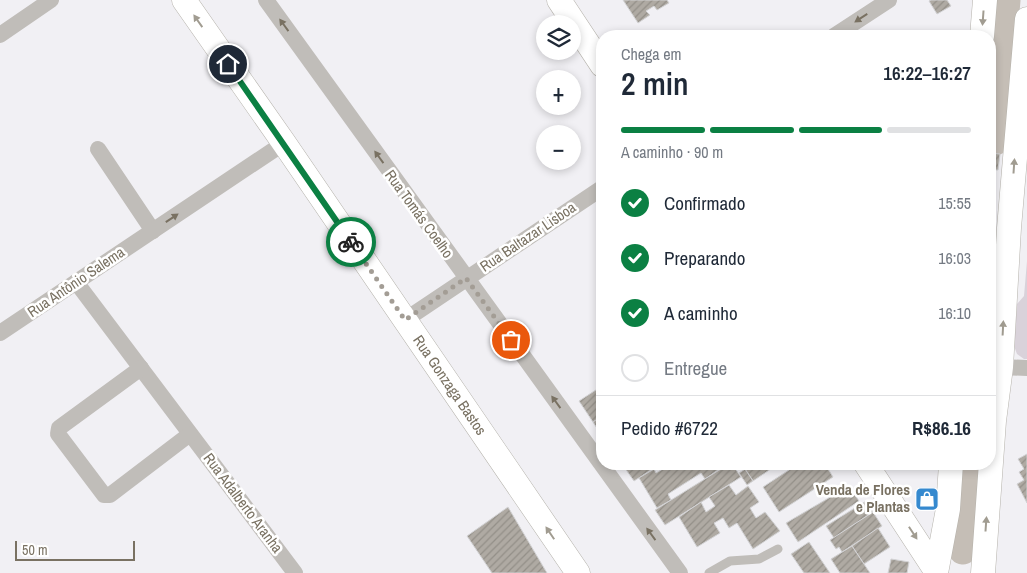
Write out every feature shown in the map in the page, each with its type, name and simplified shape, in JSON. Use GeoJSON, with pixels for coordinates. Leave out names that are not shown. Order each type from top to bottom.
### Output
{"type":"FeatureCollection","features":[{"type":"Feature","properties":{"kind":"main road","name":"Rua Gonzaga Bastos"},"geometry":{"type":"LineString","coordinates":[[184,0],[578,573]]}},
{"type":"Feature","properties":{"kind":"main road"},"geometry":{"type":"LineString","coordinates":[[560,0],[596,56]]}},
{"type":"Feature","properties":{"kind":"main road"},"geometry":{"type":"LineString","coordinates":[[982,30],[984,0]]}},
{"type":"Feature","properties":{"kind":"main road"},"geometry":{"type":"LineString","coordinates":[[996,365],[1027,19]]}},
{"type":"Feature","properties":{"kind":"main road"},"geometry":{"type":"LineString","coordinates":[[870,470],[938,572]]}},
{"type":"Feature","properties":{"kind":"main road"},"geometry":{"type":"LineString","coordinates":[[938,572],[948,509],[951,470]]}},
{"type":"Feature","properties":{"kind":"main road"},"geometry":{"type":"LineString","coordinates":[[983,573],[991,470]]}},
{"type":"Feature","properties":{"kind":"street"},"geometry":{"type":"LineString","coordinates":[[0,35],[51,0]]}},
{"type":"Feature","properties":{"kind":"street","name":"Rua Tomás Coelho"},"geometry":{"type":"LineString","coordinates":[[266,0],[596,457]]}},
{"type":"Feature","properties":{"kind":"street"},"geometry":{"type":"LineString","coordinates":[[843,30],[889,0]]}},
{"type":"Feature","properties":{"kind":"street","name":"Rua Antônio Salema"},"geometry":{"type":"LineString","coordinates":[[0,333],[284,143]]}},
{"type":"Feature","properties":{"kind":"street"},"geometry":{"type":"LineString","coordinates":[[98,149],[153,231]]}},
{"type":"Feature","properties":{"kind":"street","name":"Rua Baltazar Lisboa"},"geometry":{"type":"LineString","coordinates":[[405,320],[596,192]]}},
{"type":"Feature","properties":{"kind":"street","name":"Rua Adalberto Aranha"},"geometry":{"type":"LineString","coordinates":[[76,282],[295,573]]}},
{"type":"Feature","properties":{"kind":"street"},"geometry":{"type":"LineString","coordinates":[[996,365],[1027,368]]}},
{"type":"Feature","properties":{"kind":"street"},"geometry":{"type":"LineString","coordinates":[[141,368],[59,428],[58,434],[104,495],[110,494],[190,434]]}},
{"type":"Feature","properties":{"kind":"street","name":"Rua Tomás Coelho"},"geometry":{"type":"LineString","coordinates":[[605,470],[680,573]]}},
{"type":"Feature","properties":{"kind":"lane"},"geometry":{"type":"LineString","coordinates":[[709,573],[730,561],[759,559],[778,549]]}},
{"type":"Feature","properties":{"kind":"shaded area"},"geometry":{"type":"Polygon","coordinates":[[[1027,261],[1027,359],[1024,359],[1017,354],[1014,346],[1017,304],[1024,296],[1027,261]]]}},
{"type":"Feature","properties":{"kind":"building"},"geometry":{"type":"Polygon","coordinates":[[[623,0],[667,0],[669,3],[657,10],[654,6],[646,11],[650,15],[638,23],[623,0]]]}},
{"type":"Feature","properties":{"kind":"building"},"geometry":{"type":"Polygon","coordinates":[[[947,0],[951,6],[937,14],[929,1],[947,0]]]}},
{"type":"Feature","properties":{"kind":"building"},"geometry":{"type":"Polygon","coordinates":[[[996,154],[1000,154],[998,170],[996,170],[996,154]]]}},
{"type":"Feature","properties":{"kind":"building"},"geometry":{"type":"Polygon","coordinates":[[[596,390],[596,420],[593,422],[579,401],[596,390]]]}},
{"type":"Feature","properties":{"kind":"building"},"geometry":{"type":"Polygon","coordinates":[[[1027,454],[1027,503],[1017,484],[1024,480],[1019,472],[1024,469],[1018,459],[1027,454]]]}},
{"type":"Feature","properties":{"kind":"building"},"geometry":{"type":"Polygon","coordinates":[[[626,470],[651,470],[634,481],[626,470]]]}},
{"type":"Feature","properties":{"kind":"building"},"geometry":{"type":"Polygon","coordinates":[[[652,470],[656,473],[661,470],[718,470],[705,479],[701,473],[668,494],[671,500],[657,508],[639,478],[652,470]]]}},
{"type":"Feature","properties":{"kind":"building"},"geometry":{"type":"Polygon","coordinates":[[[719,470],[736,470],[741,477],[665,525],[655,510],[719,470]]]}},
{"type":"Feature","properties":{"kind":"building"},"geometry":{"type":"Polygon","coordinates":[[[746,470],[769,470],[753,481],[746,470]]]}},
{"type":"Feature","properties":{"kind":"building"},"geometry":{"type":"Polygon","coordinates":[[[746,470],[753,481],[747,485],[739,473],[746,470]]]}},
{"type":"Feature","properties":{"kind":"building"},"geometry":{"type":"Polygon","coordinates":[[[789,470],[829,470],[833,477],[779,512],[763,487],[789,470]]]}},
{"type":"Feature","properties":{"kind":"building"},"geometry":{"type":"Polygon","coordinates":[[[729,485],[736,495],[748,486],[759,502],[750,508],[756,518],[765,512],[780,531],[753,549],[737,523],[729,528],[723,518],[714,523],[720,533],[697,547],[679,517],[701,502],[706,512],[715,506],[709,497],[729,485]]]}},
{"type":"Feature","properties":{"kind":"building"},"geometry":{"type":"Polygon","coordinates":[[[849,486],[859,501],[798,542],[786,523],[849,486]]]}},
{"type":"Feature","properties":{"kind":"building"},"geometry":{"type":"Polygon","coordinates":[[[866,501],[873,512],[834,538],[826,526],[866,501]]]}},
{"type":"Feature","properties":{"kind":"building"},"geometry":{"type":"Polygon","coordinates":[[[508,507],[547,573],[492,573],[467,536],[508,507]]]}},
{"type":"Feature","properties":{"kind":"building"},"geometry":{"type":"Polygon","coordinates":[[[873,512],[882,526],[842,552],[839,547],[836,549],[830,540],[873,512]]]}},
{"type":"Feature","properties":{"kind":"building"},"geometry":{"type":"Polygon","coordinates":[[[878,528],[890,547],[864,564],[852,546],[878,528]]]}},
{"type":"Feature","properties":{"kind":"building"},"geometry":{"type":"Polygon","coordinates":[[[809,542],[830,573],[804,573],[791,554],[809,542]]]}},
{"type":"Feature","properties":{"kind":"building"},"geometry":{"type":"Polygon","coordinates":[[[852,546],[870,573],[840,573],[831,559],[852,546]]]}},
{"type":"Feature","properties":{"kind":"building"},"geometry":{"type":"Polygon","coordinates":[[[891,559],[909,562],[907,573],[888,573],[891,559]]]}},
{"type":"Feature","properties":{"kind":"waterway"},"geometry":{"type":"LineString","coordinates":[[1004,24],[1006,0]]}},
{"type":"Feature","properties":{"kind":"waterway"},"geometry":{"type":"LineString","coordinates":[[996,128],[1003,37]]}},
{"type":"Feature","properties":{"kind":"waterway"},"geometry":{"type":"LineString","coordinates":[[963,550],[970,470]]}},
{"type":"Feature","properties":{"kind":"way so far"},"geometry":{"type":"LineString","coordinates":[[351,242],[405,320],[466,278],[511,340]]}},
{"type":"Feature","properties":{"kind":"place","name":"Venda de Flores e Plantas"},"geometry":{"type":"Point","coordinates":[927,499]}},
{"type":"Feature","properties":{"kind":"route"},"geometry":{"type":"LineString","coordinates":[[228,64],[351,242]]}}]}
